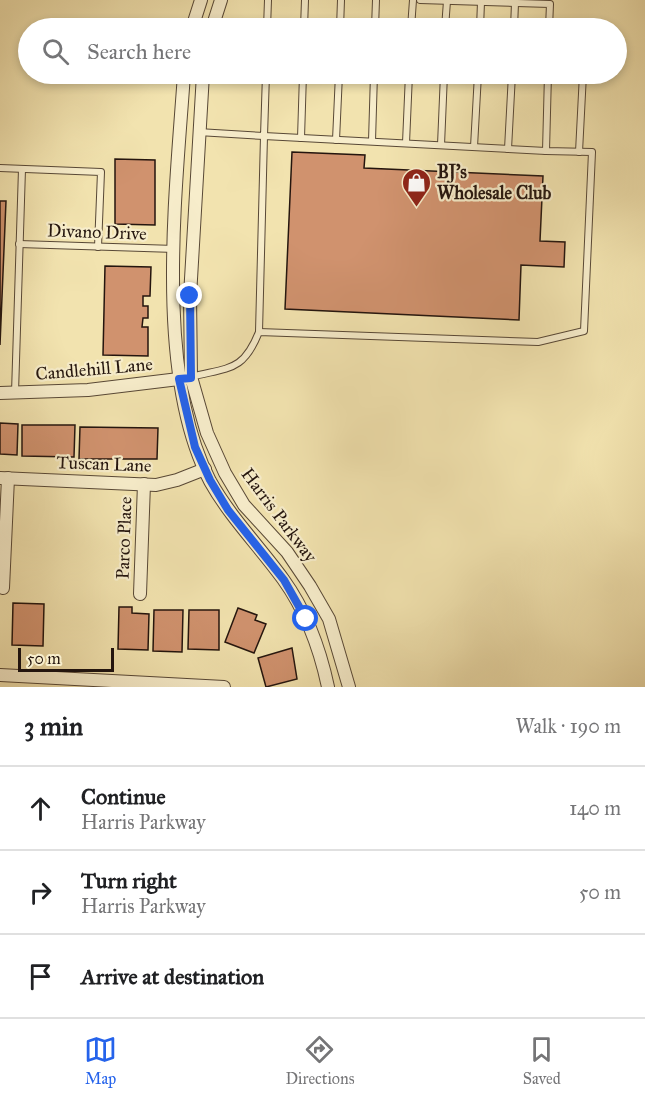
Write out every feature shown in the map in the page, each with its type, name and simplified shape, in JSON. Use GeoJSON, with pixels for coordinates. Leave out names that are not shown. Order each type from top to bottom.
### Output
{"type":"FeatureCollection","features":[{"type":"Feature","properties":{"kind":"street"},"geometry":{"type":"LineString","coordinates":[[195,18],[201,0]]}},
{"type":"Feature","properties":{"kind":"street"},"geometry":{"type":"LineString","coordinates":[[215,18],[221,0]]}},
{"type":"Feature","properties":{"kind":"street","name":"Harris Parkway"},"geometry":{"type":"LineString","coordinates":[[183,84],[175,249],[175,330],[185,378],[192,438],[205,469],[228,510],[284,580],[295,600],[321,657],[328,687]]}},
{"type":"Feature","properties":{"kind":"street","name":"Harris Parkway"},"geometry":{"type":"LineString","coordinates":[[202,84],[185,378],[225,473],[244,505],[287,552],[328,619],[349,687]]}},
{"type":"Feature","properties":{"kind":"street"},"geometry":{"type":"LineString","coordinates":[[181,131],[198,132]]}},
{"type":"Feature","properties":{"kind":"street","name":"Candlehill Lane"},"geometry":{"type":"LineString","coordinates":[[0,393],[88,390],[185,378]]}},
{"type":"Feature","properties":{"kind":"street","name":"Tuscan Lane"},"geometry":{"type":"LineString","coordinates":[[4,478],[167,483],[205,469]]}},
{"type":"Feature","properties":{"kind":"street"},"geometry":{"type":"LineString","coordinates":[[3,588],[4,478]]}},
{"type":"Feature","properties":{"kind":"street","name":"Parco Place"},"geometry":{"type":"LineString","coordinates":[[140,594],[144,484]]}},
{"type":"Feature","properties":{"kind":"street"},"geometry":{"type":"LineString","coordinates":[[0,675],[54,682],[224,686]]}},
{"type":"Feature","properties":{"kind":"lane"},"geometry":{"type":"LineString","coordinates":[[267,18],[268,0]]}},
{"type":"Feature","properties":{"kind":"lane"},"geometry":{"type":"LineString","coordinates":[[304,18],[305,0]]}},
{"type":"Feature","properties":{"kind":"lane"},"geometry":{"type":"LineString","coordinates":[[340,18],[341,0]]}},
{"type":"Feature","properties":{"kind":"lane"},"geometry":{"type":"LineString","coordinates":[[375,18],[376,0]]}},
{"type":"Feature","properties":{"kind":"lane"},"geometry":{"type":"LineString","coordinates":[[412,18],[413,0]]}},
{"type":"Feature","properties":{"kind":"lane"},"geometry":{"type":"LineString","coordinates":[[420,0],[550,4],[549,18]]}},
{"type":"Feature","properties":{"kind":"lane"},"geometry":{"type":"LineString","coordinates":[[446,18],[447,1]]}},
{"type":"Feature","properties":{"kind":"lane"},"geometry":{"type":"LineString","coordinates":[[480,18],[481,2]]}},
{"type":"Feature","properties":{"kind":"lane"},"geometry":{"type":"LineString","coordinates":[[514,18],[515,3]]}},
{"type":"Feature","properties":{"kind":"lane"},"geometry":{"type":"LineString","coordinates":[[185,378],[241,363],[250,353],[258,332],[266,84]]}},
{"type":"Feature","properties":{"kind":"lane"},"geometry":{"type":"LineString","coordinates":[[301,138],[303,84]]}},
{"type":"Feature","properties":{"kind":"lane"},"geometry":{"type":"LineString","coordinates":[[336,140],[339,84]]}},
{"type":"Feature","properties":{"kind":"lane"},"geometry":{"type":"LineString","coordinates":[[372,141],[374,84]]}},
{"type":"Feature","properties":{"kind":"lane"},"geometry":{"type":"LineString","coordinates":[[406,143],[409,84]]}},
{"type":"Feature","properties":{"kind":"lane"},"geometry":{"type":"LineString","coordinates":[[441,145],[444,84]]}},
{"type":"Feature","properties":{"kind":"lane"},"geometry":{"type":"LineString","coordinates":[[474,147],[477,84]]}},
{"type":"Feature","properties":{"kind":"lane"},"geometry":{"type":"LineString","coordinates":[[508,149],[511,84]]}},
{"type":"Feature","properties":{"kind":"lane"},"geometry":{"type":"LineString","coordinates":[[546,151],[548,84]]}},
{"type":"Feature","properties":{"kind":"lane"},"geometry":{"type":"LineString","coordinates":[[579,152],[582,84]]}},
{"type":"Feature","properties":{"kind":"lane"},"geometry":{"type":"LineString","coordinates":[[198,132],[592,153],[584,331],[538,342],[258,332]]}},
{"type":"Feature","properties":{"kind":"lane"},"geometry":{"type":"LineString","coordinates":[[0,168],[101,172],[98,247]]}},
{"type":"Feature","properties":{"kind":"lane"},"geometry":{"type":"LineString","coordinates":[[15,394],[22,169]]}},
{"type":"Feature","properties":{"kind":"lane","name":"Divano Drive"},"geometry":{"type":"LineString","coordinates":[[19,244],[175,249]]}},
{"type":"Feature","properties":{"kind":"building","name":"BJ's Wholesale Club"},"geometry":{"type":"Polygon","coordinates":[[[292,152],[365,155],[364,168],[543,176],[540,241],[565,242],[564,267],[521,265],[519,320],[285,309],[292,152]]]}},
{"type":"Feature","properties":{"kind":"building"},"geometry":{"type":"Polygon","coordinates":[[[115,159],[155,160],[155,225],[115,224],[115,159]]]}},
{"type":"Feature","properties":{"kind":"building"},"geometry":{"type":"Polygon","coordinates":[[[0,201],[6,201],[0,345],[0,201]]]}},
{"type":"Feature","properties":{"kind":"building"},"geometry":{"type":"Polygon","coordinates":[[[105,266],[151,267],[150,296],[143,296],[143,306],[148,306],[148,318],[143,318],[142,327],[148,327],[148,356],[103,355],[105,266]]]}},
{"type":"Feature","properties":{"kind":"building"},"geometry":{"type":"Polygon","coordinates":[[[0,423],[18,424],[17,455],[0,454],[0,423]]]}},
{"type":"Feature","properties":{"kind":"building"},"geometry":{"type":"Polygon","coordinates":[[[22,425],[75,425],[74,457],[22,456],[22,425]]]}},
{"type":"Feature","properties":{"kind":"building"},"geometry":{"type":"Polygon","coordinates":[[[80,427],[158,428],[157,459],[79,459],[80,427]]]}},
{"type":"Feature","properties":{"kind":"building"},"geometry":{"type":"Polygon","coordinates":[[[13,603],[44,604],[43,646],[12,645],[13,603]]]}},
{"type":"Feature","properties":{"kind":"building"},"geometry":{"type":"Polygon","coordinates":[[[119,607],[132,607],[132,613],[149,614],[148,650],[118,649],[119,607]]]}},
{"type":"Feature","properties":{"kind":"building"},"geometry":{"type":"Polygon","coordinates":[[[238,608],[257,615],[255,620],[266,624],[254,653],[225,642],[238,608]]]}},
{"type":"Feature","properties":{"kind":"building"},"geometry":{"type":"Polygon","coordinates":[[[154,610],[183,610],[182,652],[153,651],[154,610]]]}},
{"type":"Feature","properties":{"kind":"building"},"geometry":{"type":"Polygon","coordinates":[[[189,610],[219,610],[219,650],[188,649],[189,610]]]}},
{"type":"Feature","properties":{"kind":"building"},"geometry":{"type":"Polygon","coordinates":[[[292,648],[297,679],[266,687],[258,658],[292,648]]]}},
{"type":"Feature","properties":{"kind":"place","name":"BJ's Wholesale Club"},"geometry":{"type":"Point","coordinates":[416,208]}},
{"type":"Feature","properties":{"kind":"route"},"geometry":{"type":"LineString","coordinates":[[190,296],[191,378],[179,379],[184,411],[195,447],[210,480],[228,510],[284,580],[306,619]]}}]}
